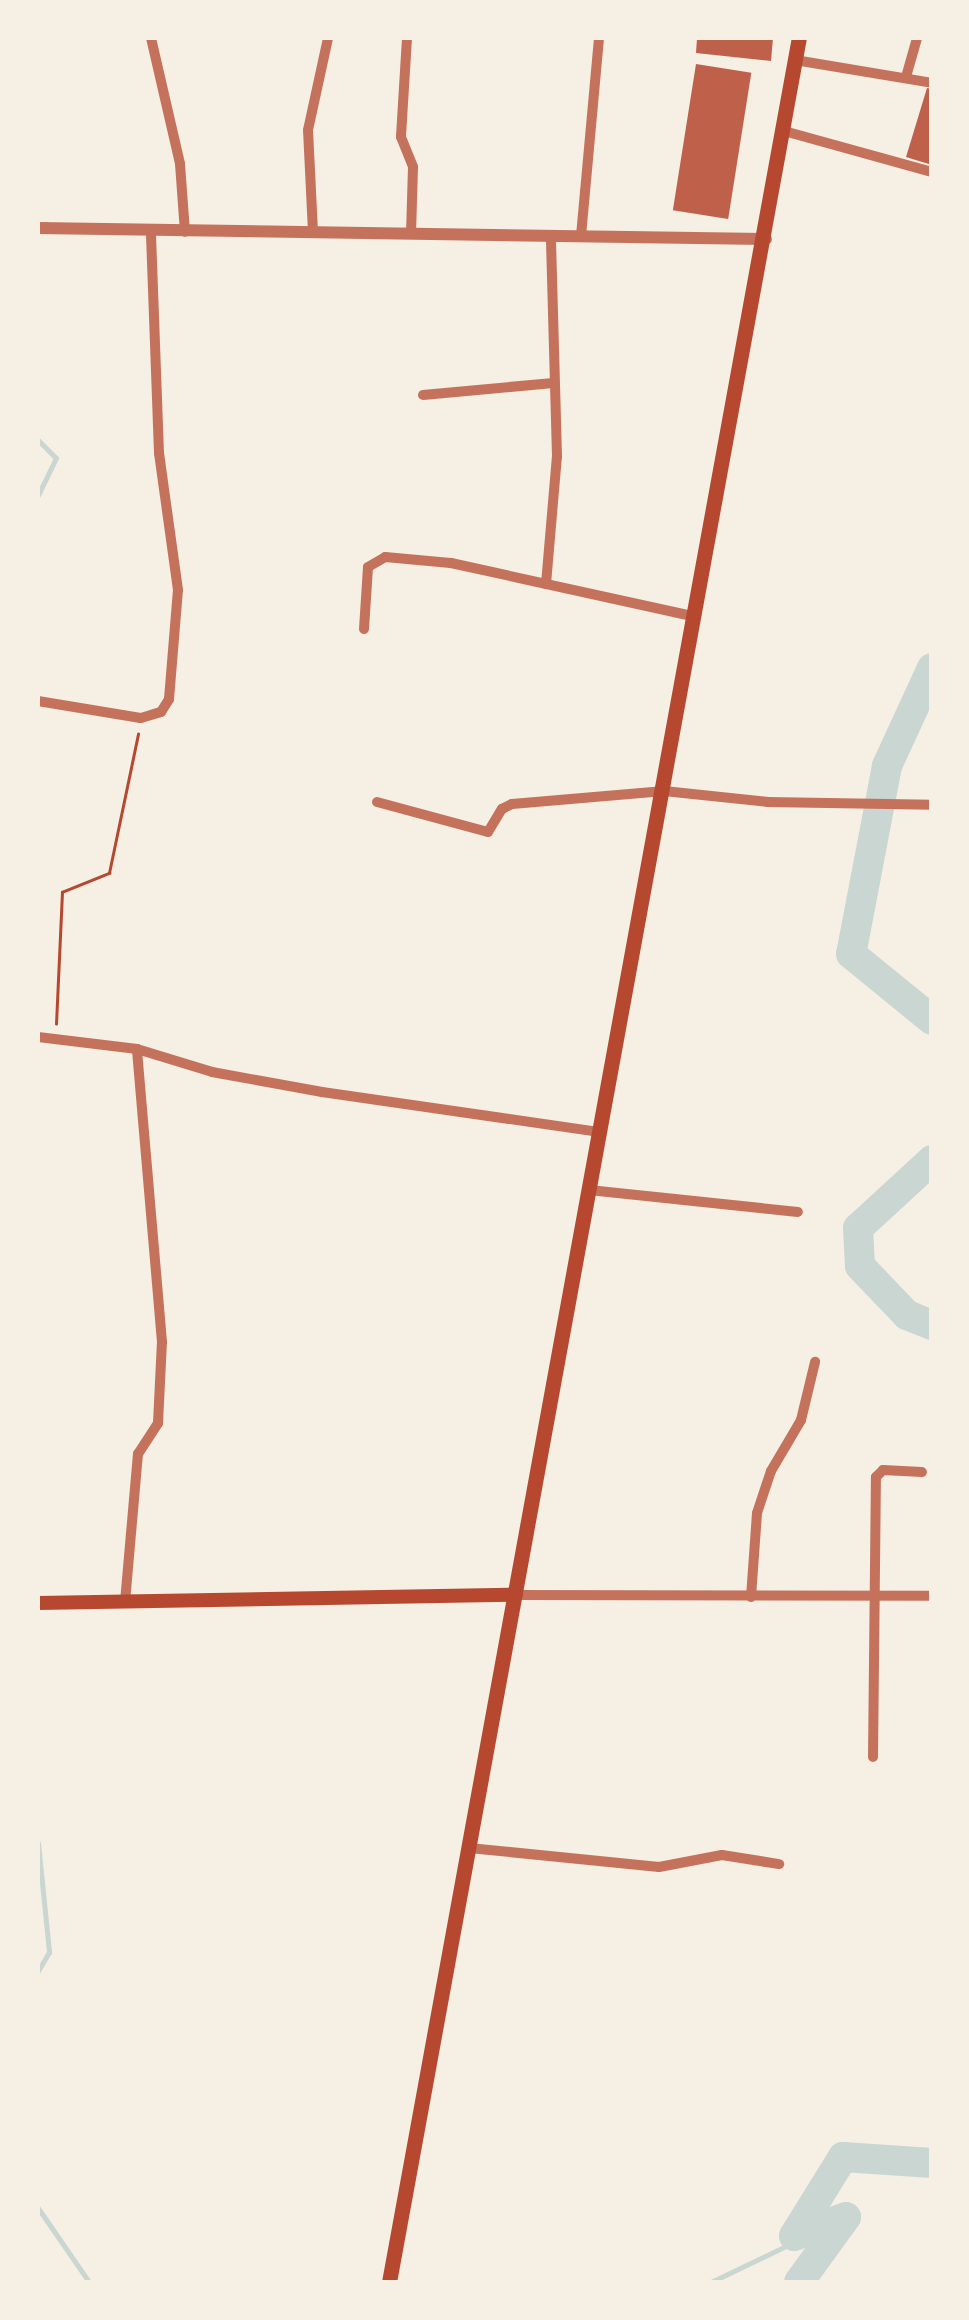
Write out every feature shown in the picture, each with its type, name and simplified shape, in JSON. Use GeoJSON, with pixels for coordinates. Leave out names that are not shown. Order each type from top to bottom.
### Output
{"type":"FeatureCollection","features":[{"type":"Feature","properties":{"kind":"main road"},"geometry":{"type":"LineString","coordinates":[[389,2282],[693,616],[766,239],[799,38]]}},
{"type":"Feature","properties":{"kind":"main road"},"geometry":{"type":"LineString","coordinates":[[38,1603],[516,1595]]}},
{"type":"Feature","properties":{"kind":"street"},"geometry":{"type":"LineString","coordinates":[[151,38],[180,164],[185,232]]}},
{"type":"Feature","properties":{"kind":"street"},"geometry":{"type":"LineString","coordinates":[[313,232],[308,130],[328,38]]}},
{"type":"Feature","properties":{"kind":"street"},"geometry":{"type":"LineString","coordinates":[[407,38],[401,136],[413,167],[411,233]]}},
{"type":"Feature","properties":{"kind":"street"},"geometry":{"type":"LineString","coordinates":[[581,236],[599,38]]}},
{"type":"Feature","properties":{"kind":"street"},"geometry":{"type":"LineString","coordinates":[[906,77],[917,38]]}},
{"type":"Feature","properties":{"kind":"street"},"geometry":{"type":"LineString","coordinates":[[795,60],[932,83]]}},
{"type":"Feature","properties":{"kind":"street"},"geometry":{"type":"LineString","coordinates":[[784,131],[932,172]]}},
{"type":"Feature","properties":{"kind":"street"},"geometry":{"type":"LineString","coordinates":[[38,228],[766,239]]}},
{"type":"Feature","properties":{"kind":"street"},"geometry":{"type":"LineString","coordinates":[[38,701],[141,718],[166,705],[178,637],[177,554],[159,452],[151,232]]}},
{"type":"Feature","properties":{"kind":"street"},"geometry":{"type":"LineString","coordinates":[[546,584],[557,456],[551,236]]}},
{"type":"Feature","properties":{"kind":"street"},"geometry":{"type":"LineString","coordinates":[[423,395],[553,384]]}},
{"type":"Feature","properties":{"kind":"street"},"geometry":{"type":"LineString","coordinates":[[364,629],[374,558],[451,563],[693,616]]}},
{"type":"Feature","properties":{"kind":"street"},"geometry":{"type":"LineString","coordinates":[[377,802],[488,832],[502,809],[512,804],[664,791],[838,805],[932,805]]}},
{"type":"Feature","properties":{"kind":"street"},"geometry":{"type":"LineString","coordinates":[[38,1037],[55,1036],[137,1049],[212,1072],[322,1092],[600,1132]]}},
{"type":"Feature","properties":{"kind":"street"},"geometry":{"type":"LineString","coordinates":[[125,1602],[138,1454],[158,1424],[162,1342],[137,1049]]}},
{"type":"Feature","properties":{"kind":"street"},"geometry":{"type":"LineString","coordinates":[[589,1190],[798,1212]]}},
{"type":"Feature","properties":{"kind":"street"},"geometry":{"type":"LineString","coordinates":[[752,1598],[757,1513],[800,1420],[815,1362]]}},
{"type":"Feature","properties":{"kind":"street"},"geometry":{"type":"LineString","coordinates":[[873,1757],[876,1477],[883,1470],[922,1472]]}},
{"type":"Feature","properties":{"kind":"street"},"geometry":{"type":"LineString","coordinates":[[516,1595],[877,1600],[932,1596]]}},
{"type":"Feature","properties":{"kind":"street"},"geometry":{"type":"LineString","coordinates":[[469,1848],[660,1868],[722,1855],[780,1864]]}},
{"type":"Feature","properties":{"kind":"path"},"geometry":{"type":"LineString","coordinates":[[55,1036],[62,892],[109,873],[141,718]]}},
{"type":"Feature","properties":{"kind":"building"},"geometry":{"type":"Polygon","coordinates":[[[697,38],[773,38],[771,61],[696,53],[697,38]]]}},
{"type":"Feature","properties":{"kind":"building"},"geometry":{"type":"Polygon","coordinates":[[[696,64],[751,73],[728,219],[673,210],[696,64]]]}},
{"type":"Feature","properties":{"kind":"building"},"geometry":{"type":"Polygon","coordinates":[[[927,88],[932,89],[932,165],[906,157],[927,88]]]}},
{"type":"Feature","properties":{"kind":"waterway"},"geometry":{"type":"LineString","coordinates":[[38,440],[56,458],[38,495]]}},
{"type":"Feature","properties":{"kind":"waterway"},"geometry":{"type":"LineString","coordinates":[[932,668],[887,766],[851,954],[932,1020]]}},
{"type":"Feature","properties":{"kind":"waterway"},"geometry":{"type":"LineString","coordinates":[[932,1160],[858,1228],[860,1266],[907,1315],[932,1325]]}},
{"type":"Feature","properties":{"kind":"waterway"},"geometry":{"type":"LineString","coordinates":[[38,1843],[49,1952],[38,1971]]}},
{"type":"Feature","properties":{"kind":"waterway"},"geometry":{"type":"LineString","coordinates":[[799,2282],[846,2217],[794,2236],[843,2157],[932,2163]]}},
{"type":"Feature","properties":{"kind":"waterway"},"geometry":{"type":"LineString","coordinates":[[38,2208],[89,2282]]}},
{"type":"Feature","properties":{"kind":"waterway"},"geometry":{"type":"LineString","coordinates":[[711,2282],[846,2217]]}}]}
